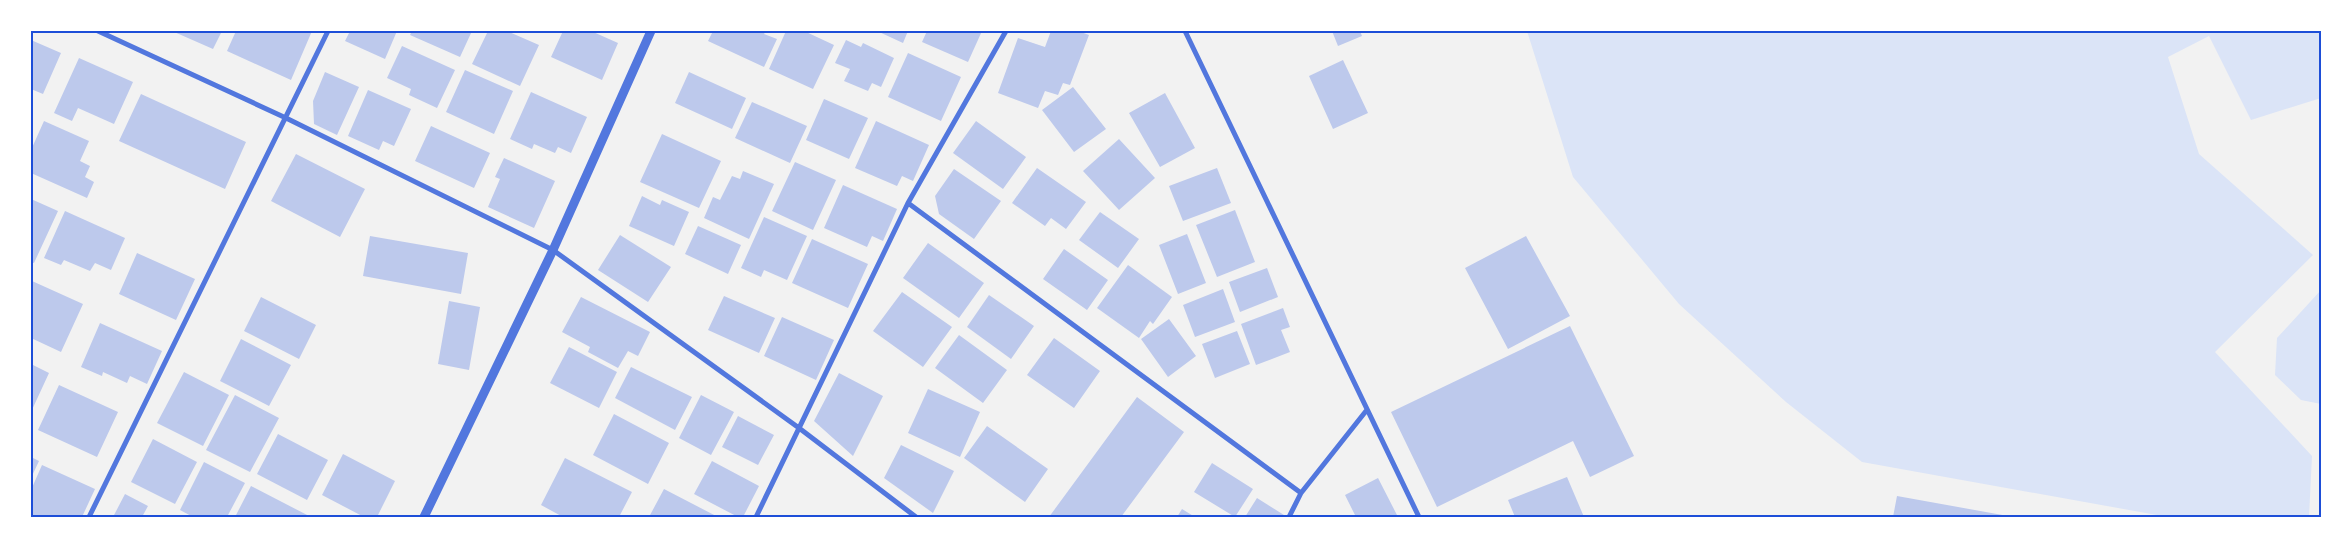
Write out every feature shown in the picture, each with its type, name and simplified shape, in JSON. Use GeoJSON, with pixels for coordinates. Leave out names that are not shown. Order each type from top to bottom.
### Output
{"type":"FeatureCollection","features":[{"type":"Feature","properties":{"kind":"street"},"geometry":{"type":"LineString","coordinates":[[98,31],[286,118],[553,250],[799,428],[916,517]]}},
{"type":"Feature","properties":{"kind":"street"},"geometry":{"type":"LineString","coordinates":[[89,517],[328,31]]}},
{"type":"Feature","properties":{"kind":"street"},"geometry":{"type":"LineString","coordinates":[[424,517],[553,250],[651,31]]}},
{"type":"Feature","properties":{"kind":"street"},"geometry":{"type":"LineString","coordinates":[[756,517],[908,202],[1006,31]]}},
{"type":"Feature","properties":{"kind":"street"},"geometry":{"type":"LineString","coordinates":[[1185,31],[1366,411],[1419,517]]}},
{"type":"Feature","properties":{"kind":"street"},"geometry":{"type":"LineString","coordinates":[[908,202],[1300,493]]}},
{"type":"Feature","properties":{"kind":"street"},"geometry":{"type":"LineString","coordinates":[[1289,517],[1300,493],[1366,411]]}},
{"type":"Feature","properties":{"kind":"shaded area"},"geometry":{"type":"Polygon","coordinates":[[[1527,31],[2321,31],[2321,98],[2251,120],[2209,36],[2168,57],[2199,154],[2313,255],[2215,352],[2312,456],[2309,517],[2168,517],[1862,462],[1786,402],[1679,304],[1573,177],[1527,31]]]}},
{"type":"Feature","properties":{"kind":"shaded area"},"geometry":{"type":"Polygon","coordinates":[[[2321,290],[2321,404],[2301,400],[2275,375],[2277,338],[2321,290]]]}},
{"type":"Feature","properties":{"kind":"building"},"geometry":{"type":"Polygon","coordinates":[[[172,31],[222,31],[213,49],[172,31]]]}},
{"type":"Feature","properties":{"kind":"building"},"geometry":{"type":"Polygon","coordinates":[[[236,31],[312,31],[291,80],[227,51],[236,31]]]}},
{"type":"Feature","properties":{"kind":"building"},"geometry":{"type":"Polygon","coordinates":[[[350,31],[397,31],[385,59],[345,41],[350,31]]]}},
{"type":"Feature","properties":{"kind":"building"},"geometry":{"type":"Polygon","coordinates":[[[412,31],[472,31],[460,57],[410,35],[412,31]]]}},
{"type":"Feature","properties":{"kind":"building"},"geometry":{"type":"Polygon","coordinates":[[[488,31],[507,31],[539,45],[520,86],[472,64],[488,31]]]}},
{"type":"Feature","properties":{"kind":"building"},"geometry":{"type":"Polygon","coordinates":[[[563,31],[591,31],[618,43],[602,80],[551,57],[563,31]]]}},
{"type":"Feature","properties":{"kind":"building"},"geometry":{"type":"Polygon","coordinates":[[[713,31],[766,31],[764,34],[777,39],[764,67],[708,41],[713,31]]]}},
{"type":"Feature","properties":{"kind":"building"},"geometry":{"type":"Polygon","coordinates":[[[786,31],[804,31],[834,45],[813,89],[769,69],[786,31]]]}},
{"type":"Feature","properties":{"kind":"building"},"geometry":{"type":"Polygon","coordinates":[[[877,31],[908,31],[903,43],[877,31]]]}},
{"type":"Feature","properties":{"kind":"building"},"geometry":{"type":"Polygon","coordinates":[[[927,31],[982,31],[968,62],[922,42],[927,31]]]}},
{"type":"Feature","properties":{"kind":"building"},"geometry":{"type":"Polygon","coordinates":[[[1051,31],[1078,31],[1089,35],[1070,85],[1063,83],[1058,95],[1045,91],[1038,108],[998,93],[1018,38],[1045,47],[1051,31]]]}},
{"type":"Feature","properties":{"kind":"building"},"geometry":{"type":"Polygon","coordinates":[[[1332,31],[1360,31],[1362,36],[1338,46],[1332,31]]]}},
{"type":"Feature","properties":{"kind":"building"},"geometry":{"type":"Polygon","coordinates":[[[31,40],[61,53],[43,94],[31,89],[31,40]]]}},
{"type":"Feature","properties":{"kind":"building"},"geometry":{"type":"Polygon","coordinates":[[[846,40],[861,47],[863,43],[894,58],[881,87],[872,83],[868,91],[844,81],[850,69],[835,63],[846,40]]]}},
{"type":"Feature","properties":{"kind":"building"},"geometry":{"type":"Polygon","coordinates":[[[402,46],[455,70],[437,108],[409,95],[411,89],[387,78],[402,46]]]}},
{"type":"Feature","properties":{"kind":"building"},"geometry":{"type":"Polygon","coordinates":[[[908,53],[961,77],[941,121],[888,97],[908,53]]]}},
{"type":"Feature","properties":{"kind":"building"},"geometry":{"type":"Polygon","coordinates":[[[79,58],[133,82],[114,124],[78,108],[72,121],[54,113],[79,58]]]}},
{"type":"Feature","properties":{"kind":"building"},"geometry":{"type":"Polygon","coordinates":[[[1343,60],[1368,113],[1333,129],[1309,76],[1343,60]]]}},
{"type":"Feature","properties":{"kind":"building"},"geometry":{"type":"Polygon","coordinates":[[[465,70],[513,91],[494,134],[446,112],[465,70]]]}},
{"type":"Feature","properties":{"kind":"building"},"geometry":{"type":"Polygon","coordinates":[[[325,72],[359,87],[337,135],[314,124],[313,101],[325,72]]]}},
{"type":"Feature","properties":{"kind":"building"},"geometry":{"type":"Polygon","coordinates":[[[689,72],[746,98],[732,129],[675,103],[689,72]]]}},
{"type":"Feature","properties":{"kind":"building"},"geometry":{"type":"Polygon","coordinates":[[[1073,87],[1106,129],[1074,152],[1042,110],[1073,87]]]}},
{"type":"Feature","properties":{"kind":"building"},"geometry":{"type":"Polygon","coordinates":[[[368,90],[411,109],[394,146],[383,141],[379,150],[348,136],[368,90]]]}},
{"type":"Feature","properties":{"kind":"building"},"geometry":{"type":"Polygon","coordinates":[[[531,92],[587,117],[571,153],[558,147],[555,153],[534,144],[532,149],[510,139],[531,92]]]}},
{"type":"Feature","properties":{"kind":"building"},"geometry":{"type":"Polygon","coordinates":[[[1165,93],[1195,148],[1160,167],[1129,113],[1165,93]]]}},
{"type":"Feature","properties":{"kind":"building"},"geometry":{"type":"Polygon","coordinates":[[[141,94],[246,142],[225,189],[119,141],[141,94]]]}},
{"type":"Feature","properties":{"kind":"building"},"geometry":{"type":"Polygon","coordinates":[[[824,99],[868,118],[849,159],[806,140],[824,99]]]}},
{"type":"Feature","properties":{"kind":"building"},"geometry":{"type":"Polygon","coordinates":[[[752,102],[807,126],[790,163],[735,138],[752,102]]]}},
{"type":"Feature","properties":{"kind":"building"},"geometry":{"type":"Polygon","coordinates":[[[44,121],[89,141],[80,161],[90,166],[85,177],[94,182],[87,198],[31,173],[31,150],[44,121]]]}},
{"type":"Feature","properties":{"kind":"building"},"geometry":{"type":"Polygon","coordinates":[[[876,121],[929,145],[913,181],[902,176],[897,186],[855,168],[876,121]]]}},
{"type":"Feature","properties":{"kind":"building"},"geometry":{"type":"Polygon","coordinates":[[[976,121],[1026,157],[1003,189],[953,153],[976,121]]]}},
{"type":"Feature","properties":{"kind":"building"},"geometry":{"type":"Polygon","coordinates":[[[431,126],[490,153],[474,188],[415,161],[431,126]]]}},
{"type":"Feature","properties":{"kind":"building"},"geometry":{"type":"Polygon","coordinates":[[[662,134],[721,161],[699,208],[640,182],[662,134]]]}},
{"type":"Feature","properties":{"kind":"building"},"geometry":{"type":"Polygon","coordinates":[[[1119,139],[1155,178],[1119,210],[1083,171],[1119,139]]]}},
{"type":"Feature","properties":{"kind":"building"},"geometry":{"type":"Polygon","coordinates":[[[296,154],[365,189],[340,237],[271,201],[296,154]]]}},
{"type":"Feature","properties":{"kind":"building"},"geometry":{"type":"Polygon","coordinates":[[[504,158],[555,181],[534,228],[488,207],[500,179],[495,177],[504,158]]]}},
{"type":"Feature","properties":{"kind":"building"},"geometry":{"type":"Polygon","coordinates":[[[795,162],[836,180],[813,230],[772,211],[795,162]]]}},
{"type":"Feature","properties":{"kind":"building"},"geometry":{"type":"Polygon","coordinates":[[[1037,168],[1086,202],[1066,229],[1051,218],[1045,226],[1012,203],[1037,168]]]}},
{"type":"Feature","properties":{"kind":"building"},"geometry":{"type":"Polygon","coordinates":[[[1217,168],[1231,203],[1183,221],[1169,186],[1217,168]]]}},
{"type":"Feature","properties":{"kind":"building"},"geometry":{"type":"Polygon","coordinates":[[[954,169],[1001,201],[974,239],[939,214],[935,196],[954,169]]]}},
{"type":"Feature","properties":{"kind":"building"},"geometry":{"type":"Polygon","coordinates":[[[743,171],[774,184],[749,239],[704,218],[713,197],[720,200],[732,176],[740,179],[743,171]]]}},
{"type":"Feature","properties":{"kind":"building"},"geometry":{"type":"Polygon","coordinates":[[[843,185],[897,209],[883,241],[872,236],[867,247],[824,228],[843,185]]]}},
{"type":"Feature","properties":{"kind":"building"},"geometry":{"type":"Polygon","coordinates":[[[642,196],[660,205],[662,200],[689,212],[674,246],[629,226],[642,196]]]}},
{"type":"Feature","properties":{"kind":"building"},"geometry":{"type":"Polygon","coordinates":[[[31,199],[58,211],[34,263],[31,262],[31,199]]]}},
{"type":"Feature","properties":{"kind":"building"},"geometry":{"type":"Polygon","coordinates":[[[1235,210],[1255,262],[1217,277],[1196,225],[1235,210]]]}},
{"type":"Feature","properties":{"kind":"building"},"geometry":{"type":"Polygon","coordinates":[[[65,211],[125,238],[111,270],[95,263],[90,271],[64,260],[61,265],[44,258],[65,211]]]}},
{"type":"Feature","properties":{"kind":"building"},"geometry":{"type":"Polygon","coordinates":[[[1100,212],[1139,239],[1118,268],[1079,240],[1100,212]]]}},
{"type":"Feature","properties":{"kind":"building"},"geometry":{"type":"Polygon","coordinates":[[[764,217],[807,236],[787,280],[764,270],[761,277],[741,268],[764,217]]]}},
{"type":"Feature","properties":{"kind":"building"},"geometry":{"type":"Polygon","coordinates":[[[698,226],[741,245],[728,274],[685,254],[698,226]]]}},
{"type":"Feature","properties":{"kind":"building"},"geometry":{"type":"Polygon","coordinates":[[[1187,234],[1206,283],[1178,294],[1159,245],[1187,234]]]}},
{"type":"Feature","properties":{"kind":"building"},"geometry":{"type":"Polygon","coordinates":[[[620,235],[671,267],[648,302],[598,270],[620,235]]]}},
{"type":"Feature","properties":{"kind":"building"},"geometry":{"type":"Polygon","coordinates":[[[370,236],[468,253],[461,294],[363,276],[370,236]]]}},
{"type":"Feature","properties":{"kind":"building"},"geometry":{"type":"Polygon","coordinates":[[[1526,236],[1570,316],[1508,349],[1465,268],[1526,236]]]}},
{"type":"Feature","properties":{"kind":"building"},"geometry":{"type":"Polygon","coordinates":[[[812,239],[868,264],[848,308],[792,283],[812,239]]]}},
{"type":"Feature","properties":{"kind":"building"},"geometry":{"type":"Polygon","coordinates":[[[928,243],[984,283],[959,318],[903,278],[928,243]]]}},
{"type":"Feature","properties":{"kind":"building"},"geometry":{"type":"Polygon","coordinates":[[[1064,249],[1108,280],[1087,310],[1043,279],[1064,249]]]}},
{"type":"Feature","properties":{"kind":"building"},"geometry":{"type":"Polygon","coordinates":[[[137,253],[195,279],[176,320],[119,294],[137,253]]]}},
{"type":"Feature","properties":{"kind":"building"},"geometry":{"type":"Polygon","coordinates":[[[1128,265],[1172,297],[1153,324],[1150,321],[1139,338],[1097,308],[1128,265]]]}},
{"type":"Feature","properties":{"kind":"building"},"geometry":{"type":"Polygon","coordinates":[[[1267,268],[1278,297],[1240,312],[1229,282],[1267,268]]]}},
{"type":"Feature","properties":{"kind":"building"},"geometry":{"type":"Polygon","coordinates":[[[32,281],[83,304],[61,352],[31,338],[32,281]]]}},
{"type":"Feature","properties":{"kind":"building"},"geometry":{"type":"Polygon","coordinates":[[[1223,289],[1235,322],[1195,337],[1183,305],[1223,289]]]}},
{"type":"Feature","properties":{"kind":"building"},"geometry":{"type":"Polygon","coordinates":[[[902,292],[952,327],[923,367],[873,331],[902,292]]]}},
{"type":"Feature","properties":{"kind":"building"},"geometry":{"type":"Polygon","coordinates":[[[989,295],[1034,326],[1011,359],[967,327],[989,295]]]}},
{"type":"Feature","properties":{"kind":"building"},"geometry":{"type":"Polygon","coordinates":[[[724,296],[775,318],[759,353],[708,330],[724,296]]]}},
{"type":"Feature","properties":{"kind":"building"},"geometry":{"type":"Polygon","coordinates":[[[261,297],[316,325],[299,359],[244,331],[261,297]]]}},
{"type":"Feature","properties":{"kind":"building"},"geometry":{"type":"Polygon","coordinates":[[[581,297],[650,332],[638,356],[628,351],[618,368],[588,352],[590,347],[562,332],[581,297]]]}},
{"type":"Feature","properties":{"kind":"building"},"geometry":{"type":"Polygon","coordinates":[[[449,301],[480,307],[469,370],[438,364],[449,301]]]}},
{"type":"Feature","properties":{"kind":"building"},"geometry":{"type":"Polygon","coordinates":[[[1283,308],[1290,327],[1281,330],[1290,352],[1256,365],[1241,324],[1283,308]]]}},
{"type":"Feature","properties":{"kind":"building"},"geometry":{"type":"Polygon","coordinates":[[[782,317],[834,340],[816,380],[764,356],[782,317]]]}},
{"type":"Feature","properties":{"kind":"building"},"geometry":{"type":"Polygon","coordinates":[[[1169,319],[1196,356],[1168,377],[1141,339],[1169,319]]]}},
{"type":"Feature","properties":{"kind":"building"},"geometry":{"type":"Polygon","coordinates":[[[100,323],[162,351],[147,384],[130,376],[127,383],[103,372],[102,376],[81,367],[100,323]]]}},
{"type":"Feature","properties":{"kind":"building"},"geometry":{"type":"Polygon","coordinates":[[[1570,326],[1634,456],[1590,477],[1573,441],[1437,507],[1391,412],[1570,326]]]}},
{"type":"Feature","properties":{"kind":"building"},"geometry":{"type":"Polygon","coordinates":[[[1237,331],[1250,364],[1215,378],[1202,344],[1237,331]]]}},
{"type":"Feature","properties":{"kind":"building"},"geometry":{"type":"Polygon","coordinates":[[[959,335],[1007,370],[983,403],[935,368],[959,335]]]}},
{"type":"Feature","properties":{"kind":"building"},"geometry":{"type":"Polygon","coordinates":[[[1054,338],[1100,371],[1074,408],[1027,375],[1054,338]]]}},
{"type":"Feature","properties":{"kind":"building"},"geometry":{"type":"Polygon","coordinates":[[[241,339],[291,365],[269,406],[220,381],[241,339]]]}},
{"type":"Feature","properties":{"kind":"building"},"geometry":{"type":"Polygon","coordinates":[[[569,347],[617,372],[599,408],[550,383],[569,347]]]}},
{"type":"Feature","properties":{"kind":"building"},"geometry":{"type":"Polygon","coordinates":[[[31,364],[49,373],[31,412],[31,364]]]}},
{"type":"Feature","properties":{"kind":"building"},"geometry":{"type":"Polygon","coordinates":[[[631,367],[692,397],[675,430],[615,398],[631,367]]]}},
{"type":"Feature","properties":{"kind":"building"},"geometry":{"type":"Polygon","coordinates":[[[184,372],[229,395],[203,446],[157,423],[184,372]]]}},
{"type":"Feature","properties":{"kind":"building"},"geometry":{"type":"Polygon","coordinates":[[[839,373],[883,396],[853,456],[814,421],[839,373]]]}},
{"type":"Feature","properties":{"kind":"building"},"geometry":{"type":"Polygon","coordinates":[[[59,385],[118,412],[97,457],[38,430],[59,385]]]}},
{"type":"Feature","properties":{"kind":"building"},"geometry":{"type":"Polygon","coordinates":[[[928,389],[980,412],[960,457],[908,433],[928,389]]]}},
{"type":"Feature","properties":{"kind":"building"},"geometry":{"type":"Polygon","coordinates":[[[235,395],[279,418],[250,472],[206,450],[235,395]]]}},
{"type":"Feature","properties":{"kind":"building"},"geometry":{"type":"Polygon","coordinates":[[[701,395],[734,412],[711,455],[679,438],[701,395]]]}},
{"type":"Feature","properties":{"kind":"building"},"geometry":{"type":"Polygon","coordinates":[[[1137,397],[1184,432],[1121,517],[1049,517],[1137,397]]]}},
{"type":"Feature","properties":{"kind":"building"},"geometry":{"type":"Polygon","coordinates":[[[614,414],[669,443],[648,484],[593,455],[614,414]]]}},
{"type":"Feature","properties":{"kind":"building"},"geometry":{"type":"Polygon","coordinates":[[[738,416],[774,435],[758,465],[722,447],[738,416]]]}},
{"type":"Feature","properties":{"kind":"building"},"geometry":{"type":"Polygon","coordinates":[[[987,426],[1048,469],[1025,502],[964,458],[987,426]]]}},
{"type":"Feature","properties":{"kind":"building"},"geometry":{"type":"Polygon","coordinates":[[[278,434],[328,460],[307,500],[257,474],[278,434]]]}},
{"type":"Feature","properties":{"kind":"building"},"geometry":{"type":"Polygon","coordinates":[[[153,439],[197,462],[175,504],[131,482],[153,439]]]}},
{"type":"Feature","properties":{"kind":"building"},"geometry":{"type":"Polygon","coordinates":[[[901,445],[954,471],[933,513],[884,478],[901,445]]]}},
{"type":"Feature","properties":{"kind":"building"},"geometry":{"type":"Polygon","coordinates":[[[343,454],[395,481],[377,517],[364,517],[322,495],[343,454]]]}},
{"type":"Feature","properties":{"kind":"building"},"geometry":{"type":"Polygon","coordinates":[[[31,457],[39,461],[31,478],[31,457]]]}},
{"type":"Feature","properties":{"kind":"building"},"geometry":{"type":"Polygon","coordinates":[[[565,458],[632,492],[619,517],[563,517],[541,505],[565,458]]]}},
{"type":"Feature","properties":{"kind":"building"},"geometry":{"type":"Polygon","coordinates":[[[712,461],[759,486],[743,517],[738,517],[694,494],[712,461]]]}},
{"type":"Feature","properties":{"kind":"building"},"geometry":{"type":"Polygon","coordinates":[[[204,462],[245,483],[227,517],[193,517],[180,510],[204,462]]]}},
{"type":"Feature","properties":{"kind":"building"},"geometry":{"type":"Polygon","coordinates":[[[1212,463],[1253,489],[1235,517],[1194,492],[1212,463]]]}},
{"type":"Feature","properties":{"kind":"building"},"geometry":{"type":"Polygon","coordinates":[[[42,465],[95,489],[82,517],[37,517],[31,514],[31,490],[42,465]]]}},
{"type":"Feature","properties":{"kind":"building"},"geometry":{"type":"Polygon","coordinates":[[[1567,477],[1584,517],[1515,517],[1508,500],[1567,477]]]}},
{"type":"Feature","properties":{"kind":"building"},"geometry":{"type":"Polygon","coordinates":[[[1378,478],[1398,517],[1356,517],[1345,495],[1378,478]]]}},
{"type":"Feature","properties":{"kind":"building"},"geometry":{"type":"Polygon","coordinates":[[[251,486],[311,517],[235,517],[251,486]]]}},
{"type":"Feature","properties":{"kind":"building"},"geometry":{"type":"Polygon","coordinates":[[[664,489],[718,517],[649,517],[664,489]]]}},
{"type":"Feature","properties":{"kind":"building"},"geometry":{"type":"Polygon","coordinates":[[[125,494],[148,506],[142,517],[113,517],[125,494]]]}},
{"type":"Feature","properties":{"kind":"building"},"geometry":{"type":"Polygon","coordinates":[[[1897,496],[2008,516],[2008,517],[1893,517],[1897,496]]]}},
{"type":"Feature","properties":{"kind":"building"},"geometry":{"type":"Polygon","coordinates":[[[1257,498],[1284,515],[1283,517],[1245,517],[1257,498]]]}},
{"type":"Feature","properties":{"kind":"building"},"geometry":{"type":"Polygon","coordinates":[[[1182,509],[1195,517],[1177,517],[1182,509]]]}}]}
